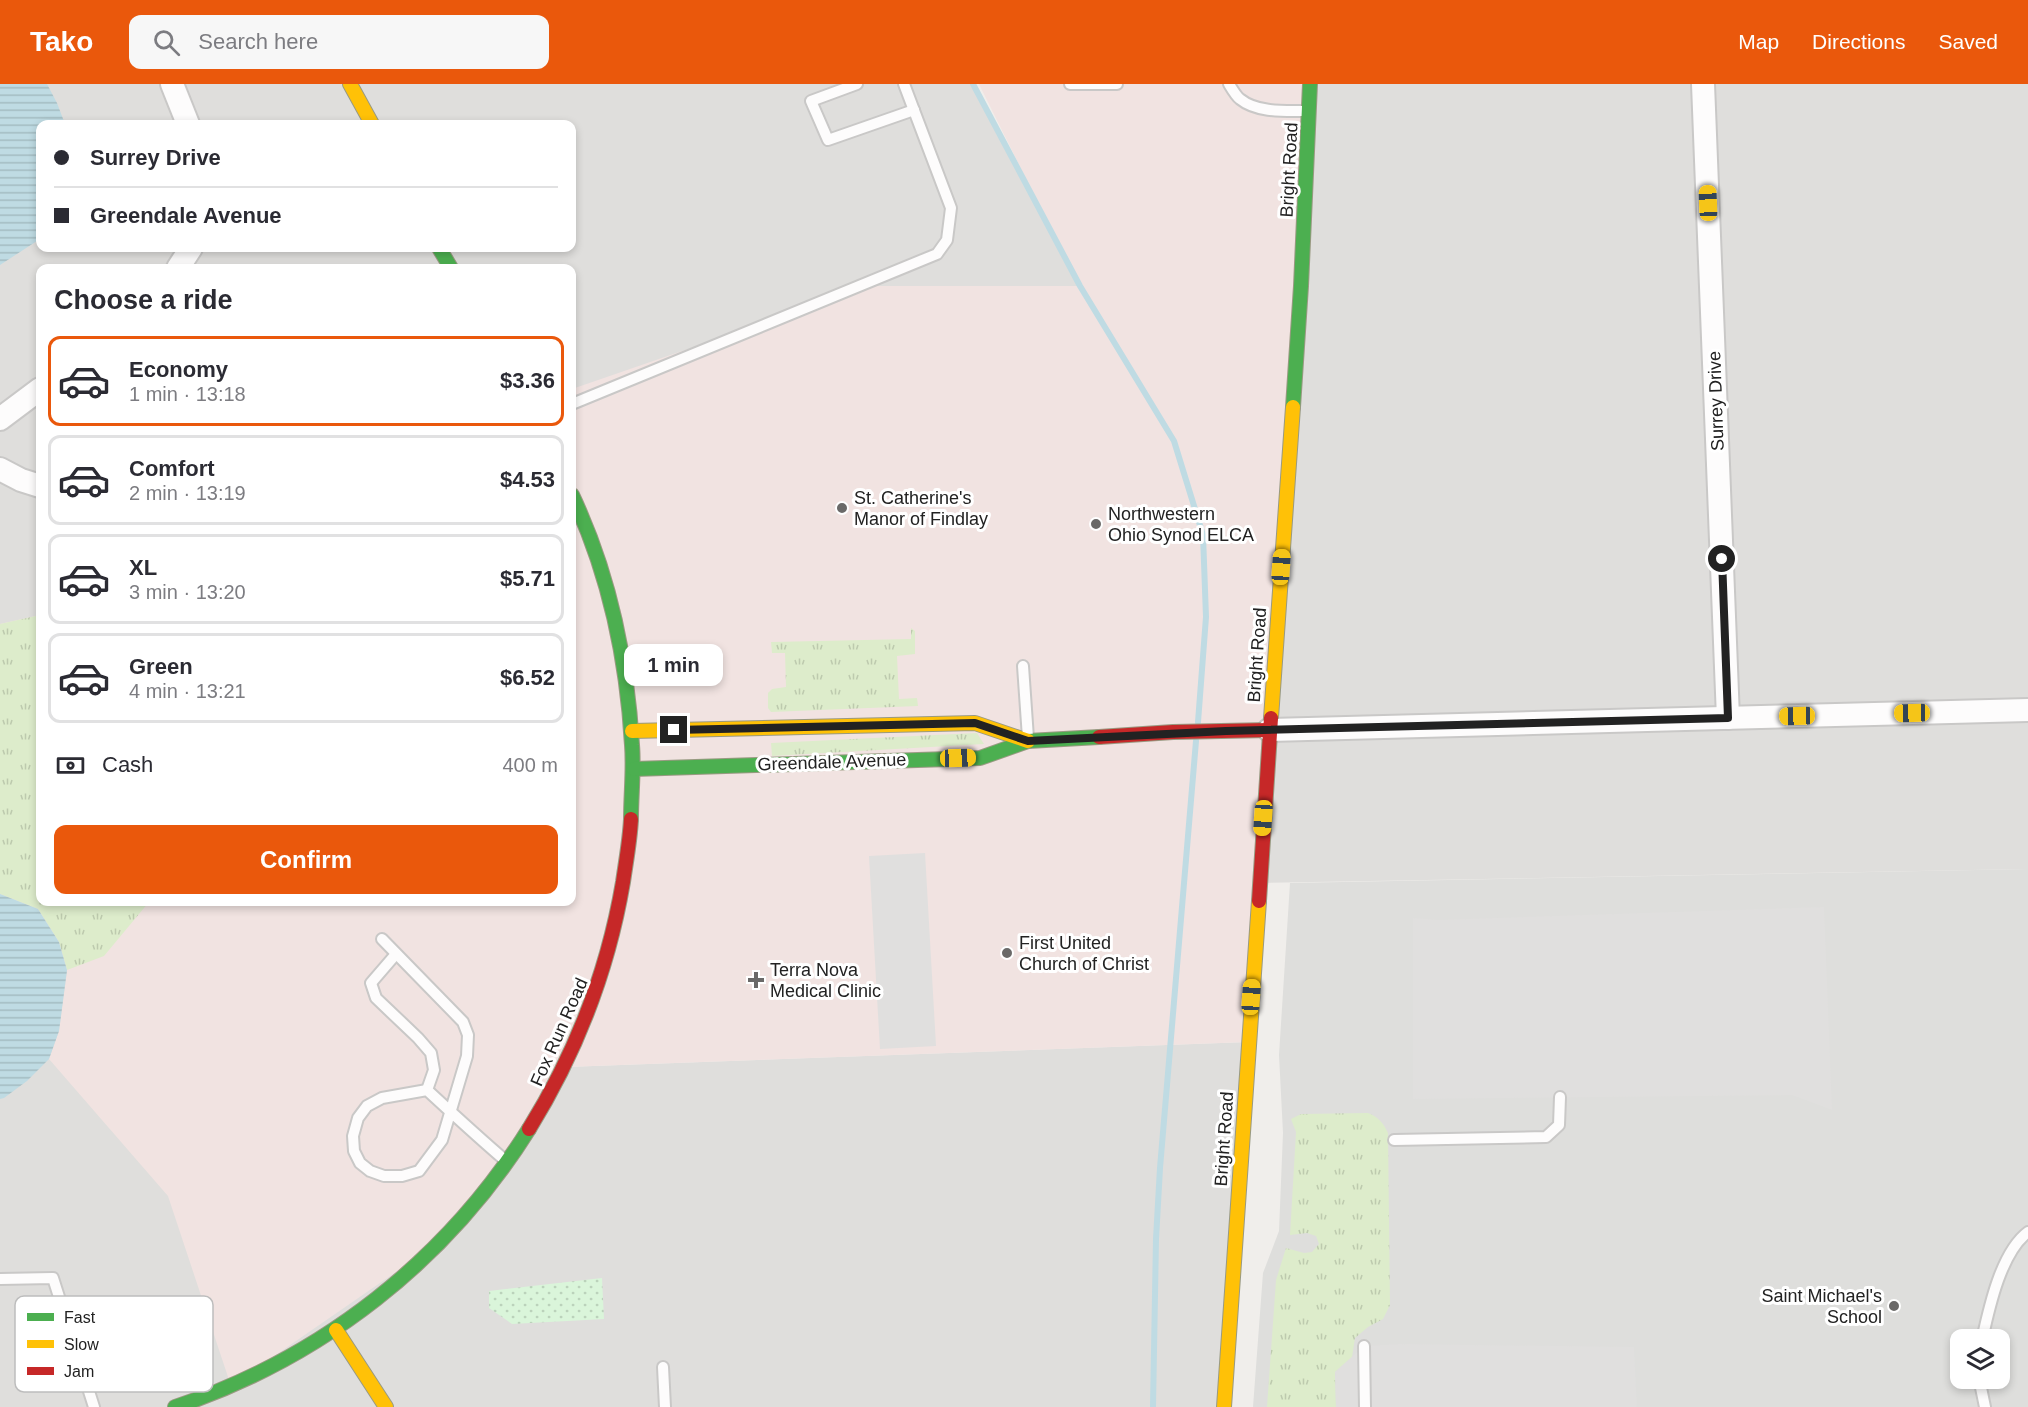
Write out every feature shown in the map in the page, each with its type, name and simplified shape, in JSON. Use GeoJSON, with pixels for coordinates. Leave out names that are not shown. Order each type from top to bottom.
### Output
{"type":"FeatureCollection","features":[{"type":"Feature","properties":{"kind":"street"},"geometry":{"type":"LineString","coordinates":[[172,84],[186,120]]}},
{"type":"Feature","properties":{"kind":"street"},"geometry":{"type":"LineString","coordinates":[[350,84],[370,120]]}},
{"type":"Feature","properties":{"kind":"street","name":"Bright Road"},"geometry":{"type":"LineString","coordinates":[[1224,1407],[1269,730],[1301,298],[1310,84]]}},
{"type":"Feature","properties":{"kind":"street","name":"Surrey Drive"},"geometry":{"type":"LineString","coordinates":[[1703,84],[1728,718]]}},
{"type":"Feature","properties":{"kind":"street"},"geometry":{"type":"LineString","coordinates":[[0,419],[36,392]]}},
{"type":"Feature","properties":{"kind":"street"},"geometry":{"type":"LineString","coordinates":[[0,469],[36,485]]}},
{"type":"Feature","properties":{"kind":"street","name":"Fox Run Road"},"geometry":{"type":"LineString","coordinates":[[175,1407],[207,1402],[307,1349],[357,1315],[404,1277],[448,1236],[508,1163],[554,1091],[580,1037],[600,983],[617,921],[628,862],[634,801],[634,769],[627,681],[616,621],[600,563],[576,505]]}},
{"type":"Feature","properties":{"kind":"street","name":"Greendale Avenue"},"geometry":{"type":"LineString","coordinates":[[634,769],[980,758],[1028,741],[1173,732],[2028,710]]}},
{"type":"Feature","properties":{"kind":"street","name":"Greendale Avenue"},"geometry":{"type":"LineString","coordinates":[[632,731],[975,723],[1028,741]]}},
{"type":"Feature","properties":{"kind":"street"},"geometry":{"type":"LineString","coordinates":[[336,1330],[386,1407]]}},
{"type":"Feature","properties":{"kind":"lane"},"geometry":{"type":"LineString","coordinates":[[857,84],[811,101],[828,140],[914,110]]}},
{"type":"Feature","properties":{"kind":"lane"},"geometry":{"type":"LineString","coordinates":[[576,402],[937,254],[947,240],[951,208],[904,84]]}},
{"type":"Feature","properties":{"kind":"lane"},"geometry":{"type":"LineString","coordinates":[[1072,84],[1116,84]]}},
{"type":"Feature","properties":{"kind":"lane"},"geometry":{"type":"LineString","coordinates":[[1229,84],[1240,99],[1255,107],[1282,111],[1310,111]]}},
{"type":"Feature","properties":{"kind":"lane"},"geometry":{"type":"LineString","coordinates":[[1023,666],[1028,741]]}},
{"type":"Feature","properties":{"kind":"lane"},"geometry":{"type":"LineString","coordinates":[[382,939],[463,1022],[468,1035],[467,1056],[442,1140],[419,1171],[402,1176],[384,1176],[370,1172],[360,1163],[354,1151],[353,1136],[358,1118],[367,1106],[381,1098],[427,1090]]}},
{"type":"Feature","properties":{"kind":"lane"},"geometry":{"type":"LineString","coordinates":[[396,954],[371,982],[376,998],[431,1053],[434,1070],[427,1090]]}},
{"type":"Feature","properties":{"kind":"lane"},"geometry":{"type":"LineString","coordinates":[[427,1090],[508,1163]]}},
{"type":"Feature","properties":{"kind":"lane"},"geometry":{"type":"LineString","coordinates":[[1394,1140],[1546,1137],[1560,1125],[1560,1097]]}},
{"type":"Feature","properties":{"kind":"lane"},"geometry":{"type":"LineString","coordinates":[[1985,1329],[2001,1273],[2019,1239],[2028,1232]]}},
{"type":"Feature","properties":{"kind":"lane"},"geometry":{"type":"LineString","coordinates":[[0,1279],[53,1278],[59,1296]]}},
{"type":"Feature","properties":{"kind":"lane"},"geometry":{"type":"LineString","coordinates":[[1364,1346],[1365,1407]]}},
{"type":"Feature","properties":{"kind":"lane"},"geometry":{"type":"LineString","coordinates":[[663,1367],[665,1407]]}},
{"type":"Feature","properties":{"kind":"lane"},"geometry":{"type":"LineString","coordinates":[[1981,1389],[1985,1407]]}},
{"type":"Feature","properties":{"kind":"lane"},"geometry":{"type":"LineString","coordinates":[[89,1392],[94,1407]]}},
{"type":"Feature","properties":{"kind":"shaded area"},"geometry":{"type":"Polygon","coordinates":[[[0,84],[973,84],[1080,286],[870,286],[566,1067],[1248,1042],[1224,1407],[0,1407],[0,84]]]}},
{"type":"Feature","properties":{"kind":"shaded area"},"geometry":{"type":"Polygon","coordinates":[[[979,84],[1310,84],[1248,1042],[566,1067],[448,1236],[231,1386],[213,1332],[213,1296],[201,1296],[168,1196],[49,1059],[59,1031],[67,971],[38,909],[0,894],[0,624],[36,616],[36,906],[576,906],[576,388],[870,286],[1079,286],[979,84]]]}},
{"type":"Feature","properties":{"kind":"shaded area"},"geometry":{"type":"Polygon","coordinates":[[[1310,84],[2028,84],[2028,869],[1259,883],[1310,84]]]}},
{"type":"Feature","properties":{"kind":"shaded area"},"geometry":{"type":"Polygon","coordinates":[[[925,853],[936,1046],[880,1049],[869,856],[925,853]]]}},
{"type":"Feature","properties":{"kind":"shaded area"},"geometry":{"type":"Polygon","coordinates":[[[2028,869],[2028,1407],[1253,1407],[1263,1273],[1279,1231],[1283,1133],[1279,1055],[1290,883],[2028,869]]]}},
{"type":"Feature","properties":{"kind":"shaded area"},"geometry":{"type":"Polygon","coordinates":[[[1824,907],[1832,1110],[1792,1095],[1413,1099],[1413,918],[1438,920],[1824,907]]]}},
{"type":"Feature","properties":{"kind":"shaded area"},"geometry":{"type":"Polygon","coordinates":[[[1398,1344],[1634,1347],[1637,1407],[1336,1407],[1335,1372],[1364,1346],[1398,1344]]]}},
{"type":"Feature","properties":{"kind":"green space"},"geometry":{"type":"Polygon","coordinates":[[[36,616],[36,906],[146,906],[104,956],[67,970],[59,942],[38,909],[0,894],[0,624],[36,616]]]}},
{"type":"Feature","properties":{"kind":"green space"},"geometry":{"type":"Polygon","coordinates":[[[911,628],[915,631],[915,654],[897,656],[899,699],[917,698],[918,706],[771,712],[768,708],[768,693],[772,689],[786,687],[785,653],[772,653],[771,642],[911,639],[911,628]]]}},
{"type":"Feature","properties":{"kind":"green space"},"geometry":{"type":"Polygon","coordinates":[[[977,733],[984,744],[772,756],[771,743],[977,733]]]}},
{"type":"Feature","properties":{"kind":"green space"},"geometry":{"type":"Polygon","coordinates":[[[1368,1113],[1380,1120],[1388,1133],[1390,1305],[1383,1319],[1368,1327],[1355,1338],[1352,1357],[1335,1372],[1336,1407],[1267,1407],[1276,1280],[1286,1248],[1304,1253],[1312,1252],[1319,1244],[1316,1236],[1307,1233],[1290,1235],[1296,1132],[1291,1119],[1301,1114],[1368,1113]]]}},
{"type":"Feature","properties":{"kind":"green space"},"geometry":{"type":"Polygon","coordinates":[[[602,1278],[604,1319],[512,1324],[489,1308],[489,1291],[602,1278]]]}},
{"type":"Feature","properties":{"kind":"water"},"geometry":{"type":"Polygon","coordinates":[[[0,84],[47,84],[63,120],[36,120],[36,242],[0,265],[0,84]]]}},
{"type":"Feature","properties":{"kind":"water"},"geometry":{"type":"Polygon","coordinates":[[[0,894],[38,909],[59,942],[67,970],[59,1031],[49,1059],[27,1081],[0,1099],[0,894]]]}},
{"type":"Feature","properties":{"kind":"waterway"},"geometry":{"type":"LineString","coordinates":[[973,84],[1080,286],[1174,441],[1203,535],[1206,617],[1198,722]]}},
{"type":"Feature","properties":{"kind":"waterway"},"geometry":{"type":"LineString","coordinates":[[1153,1407],[1156,1239],[1160,1168],[1196,741]]}},
{"type":"Feature","properties":{"kind":"traffic: fast"},"geometry":{"type":"LineString","coordinates":[[1293,407],[1310,84]]}},
{"type":"Feature","properties":{"kind":"traffic: fast"},"geometry":{"type":"LineString","coordinates":[[441,252],[449,264]]}},
{"type":"Feature","properties":{"kind":"traffic: fast"},"geometry":{"type":"LineString","coordinates":[[576,504],[606,586],[621,649],[632,745],[631,819]]}},
{"type":"Feature","properties":{"kind":"traffic: fast"},"geometry":{"type":"LineString","coordinates":[[634,769],[980,758],[1028,741],[1099,737]]}},
{"type":"Feature","properties":{"kind":"traffic: fast"},"geometry":{"type":"LineString","coordinates":[[175,1407],[229,1386],[281,1361],[330,1332],[376,1299],[420,1262],[460,1221],[496,1177],[529,1129]]}},
{"type":"Feature","properties":{"kind":"traffic: slow"},"geometry":{"type":"LineString","coordinates":[[350,84],[370,120]]}},
{"type":"Feature","properties":{"kind":"traffic: slow"},"geometry":{"type":"LineString","coordinates":[[1271,718],[1293,407]]}},
{"type":"Feature","properties":{"kind":"traffic: slow"},"geometry":{"type":"LineString","coordinates":[[632,731],[975,723],[1028,741]]}},
{"type":"Feature","properties":{"kind":"traffic: slow"},"geometry":{"type":"LineString","coordinates":[[1224,1407],[1259,901]]}},
{"type":"Feature","properties":{"kind":"traffic: slow"},"geometry":{"type":"LineString","coordinates":[[336,1330],[386,1407]]}},
{"type":"Feature","properties":{"kind":"traffic: jam"},"geometry":{"type":"LineString","coordinates":[[1259,901],[1271,718]]}},
{"type":"Feature","properties":{"kind":"traffic: jam"},"geometry":{"type":"LineString","coordinates":[[1099,737],[1173,732],[1269,730]]}},
{"type":"Feature","properties":{"kind":"traffic: jam"},"geometry":{"type":"LineString","coordinates":[[529,1129],[561,1071],[599,979],[617,915],[631,819]]}},
{"type":"Feature","properties":{"kind":"place","name":"St. Catherine's Manor of Findlay"},"geometry":{"type":"Point","coordinates":[842,508]}},
{"type":"Feature","properties":{"kind":"place","name":"Northwestern Ohio Synod ELCA"},"geometry":{"type":"Point","coordinates":[1096,524]}},
{"type":"Feature","properties":{"kind":"place","name":"First United Church of Christ"},"geometry":{"type":"Point","coordinates":[1007,953]}},
{"type":"Feature","properties":{"kind":"place","name":"Terra Nova Medical Clinic"},"geometry":{"type":"Point","coordinates":[756,980]}},
{"type":"Feature","properties":{"kind":"place","name":"Saint Michael's School"},"geometry":{"type":"Point","coordinates":[1894,1306]}},
{"type":"Feature","properties":{"kind":"route"},"geometry":{"type":"LineString","coordinates":[[674,730],[975,723],[1028,741],[1173,732],[1728,718],[1722,559]]}}]}
